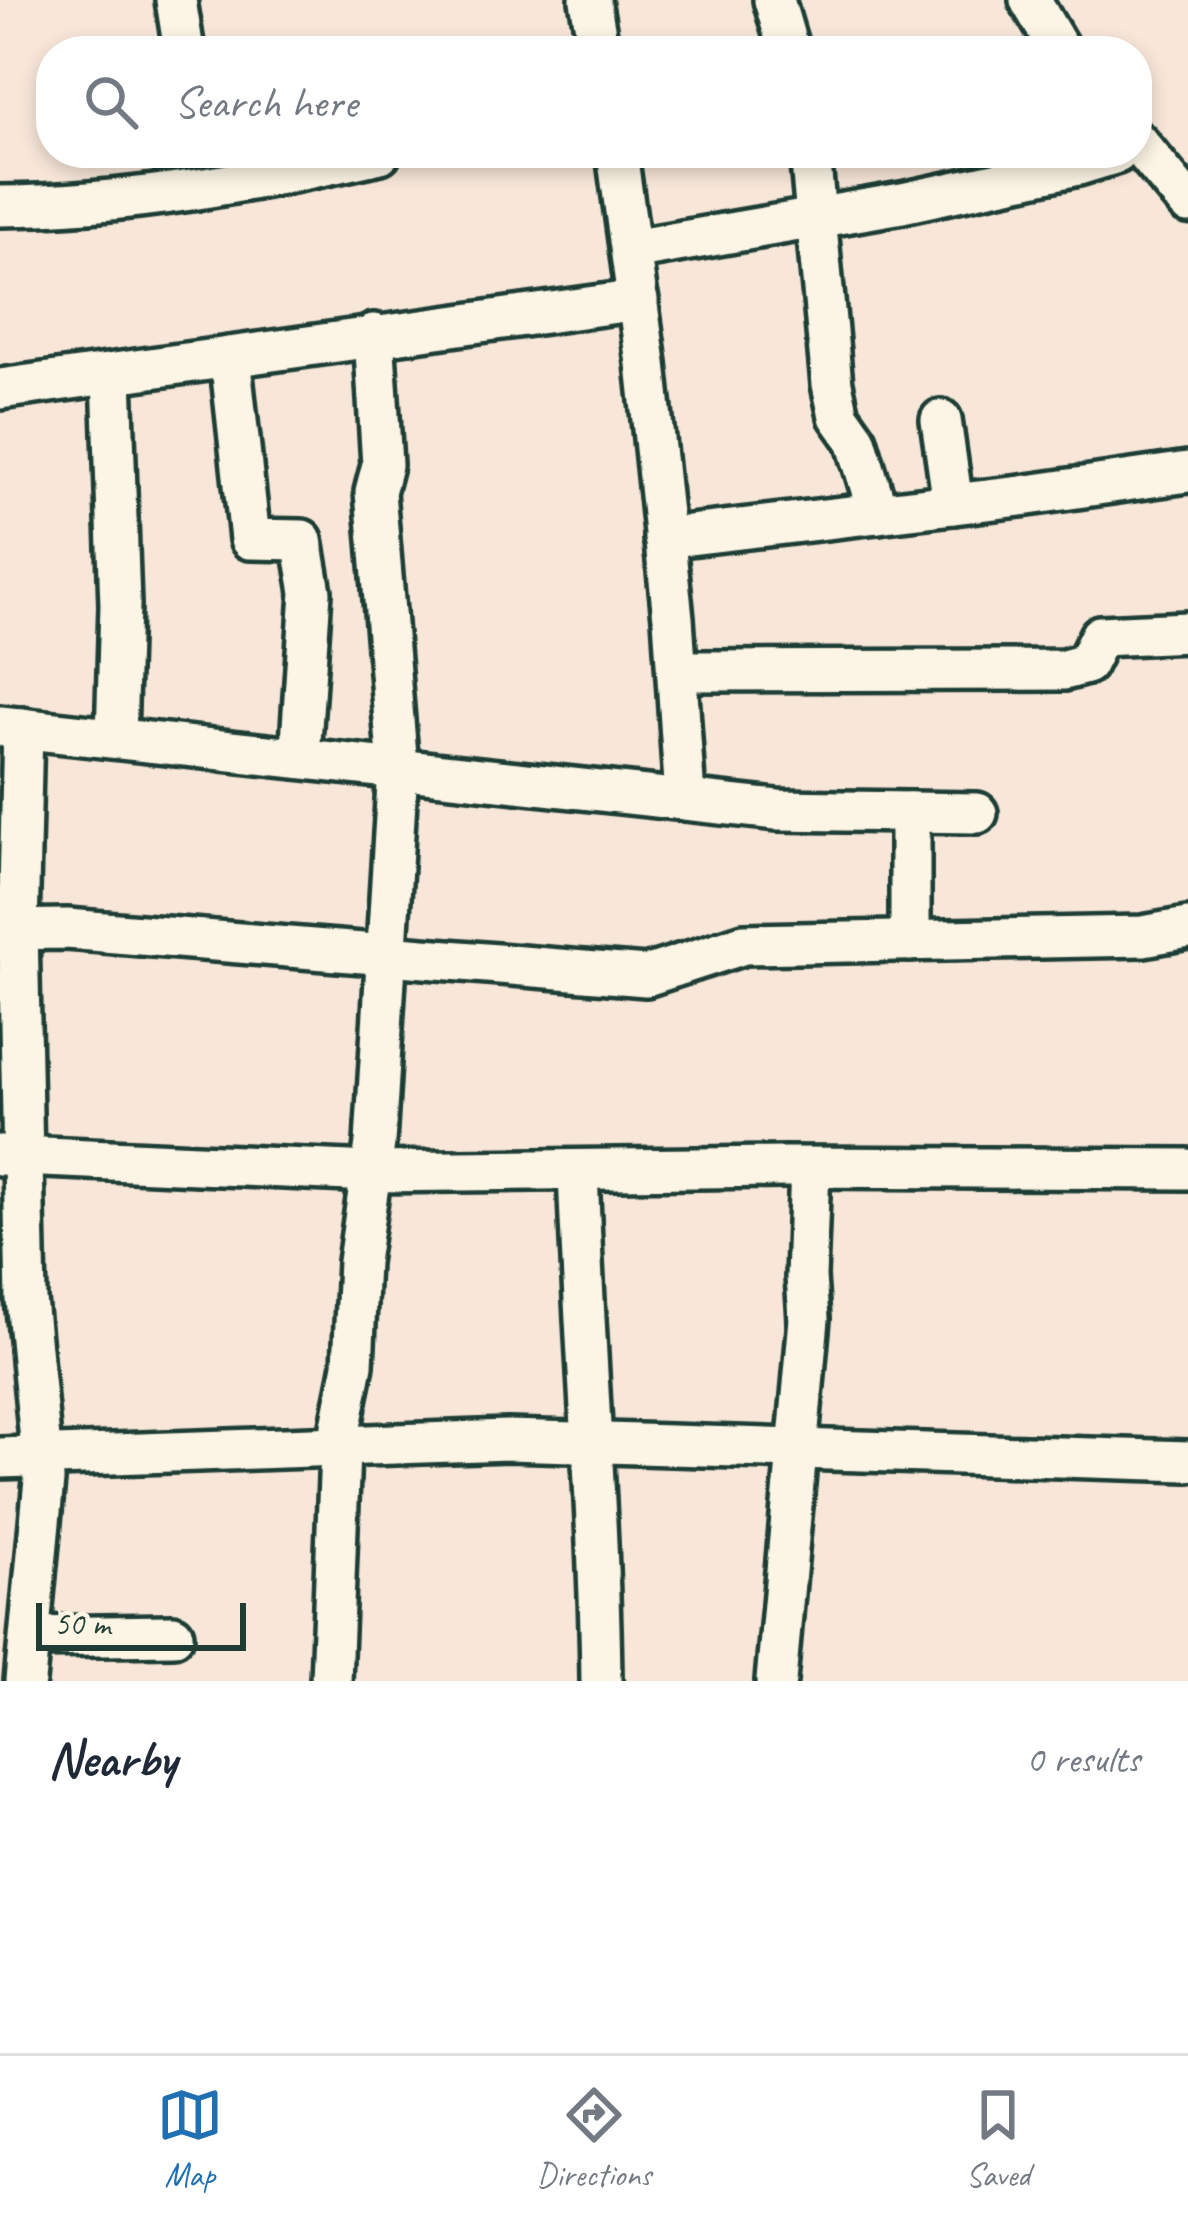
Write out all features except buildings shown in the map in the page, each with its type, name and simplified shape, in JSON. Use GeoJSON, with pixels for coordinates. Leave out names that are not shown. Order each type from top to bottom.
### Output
{"type":"FeatureCollection","features":[{"type":"Feature","properties":{"kind":"street"},"geometry":{"type":"LineString","coordinates":[[176,0],[182,36]]}},
{"type":"Feature","properties":{"kind":"street"},"geometry":{"type":"LineString","coordinates":[[590,0],[596,36]]}},
{"type":"Feature","properties":{"kind":"street"},"geometry":{"type":"LineString","coordinates":[[774,0],[785,36]]}},
{"type":"Feature","properties":{"kind":"street"},"geometry":{"type":"LineString","coordinates":[[1030,0],[1051,36]]}},
{"type":"Feature","properties":{"kind":"street"},"geometry":{"type":"LineString","coordinates":[[1152,166],[1188,203]]}},
{"type":"Feature","properties":{"kind":"street"},"geometry":{"type":"LineString","coordinates":[[619,168],[664,538],[685,798]]}},
{"type":"Feature","properties":{"kind":"street"},"geometry":{"type":"LineString","coordinates":[[811,168],[838,416],[856,440],[878,513]]}},
{"type":"Feature","properties":{"kind":"street"},"geometry":{"type":"LineString","coordinates":[[631,250],[816,220],[1068,168]]}},
{"type":"Feature","properties":{"kind":"street"},"geometry":{"type":"LineString","coordinates":[[0,206],[85,205],[201,171]]}},
{"type":"Feature","properties":{"kind":"street"},"geometry":{"type":"LineString","coordinates":[[0,389],[638,300]]}},
{"type":"Feature","properties":{"kind":"street"},"geometry":{"type":"LineString","coordinates":[[332,1681],[340,1443],[352,1365],[358,1262],[383,1037],[398,768],[375,492],[382,464],[374,334]]}},
{"type":"Feature","properties":{"kind":"street"},"geometry":{"type":"LineString","coordinates":[[230,357],[250,539],[302,540],[311,592],[300,757]]}},
{"type":"Feature","properties":{"kind":"street"},"geometry":{"type":"LineString","coordinates":[[112,376],[120,605],[116,738]]}},
{"type":"Feature","properties":{"kind":"street"},"geometry":{"type":"LineString","coordinates":[[941,420],[953,504]]}},
{"type":"Feature","properties":{"kind":"street"},"geometry":{"type":"LineString","coordinates":[[664,538],[1188,472]]}},
{"type":"Feature","properties":{"kind":"street"},"geometry":{"type":"LineString","coordinates":[[677,671],[1064,670],[1086,664],[1100,636],[1188,632]]}},
{"type":"Feature","properties":{"kind":"street"},"geometry":{"type":"LineString","coordinates":[[25,1681],[21,1621],[44,1480],[11,1155],[12,727],[776,809],[977,813]]}},
{"type":"Feature","properties":{"kind":"street"},"geometry":{"type":"LineString","coordinates":[[910,812],[910,940]]}},
{"type":"Feature","properties":{"kind":"street"},"geometry":{"type":"LineString","coordinates":[[9,930],[67,929],[646,976],[744,944],[1143,936],[1188,928]]}},
{"type":"Feature","properties":{"kind":"street"},"geometry":{"type":"LineString","coordinates":[[11,1155],[371,1172],[1188,1169]]}},
{"type":"Feature","properties":{"kind":"street"},"geometry":{"type":"LineString","coordinates":[[776,1681],[809,1319],[810,1168]]}},
{"type":"Feature","properties":{"kind":"street"},"geometry":{"type":"LineString","coordinates":[[578,1170],[590,1443],[600,1552],[601,1681]]}},
{"type":"Feature","properties":{"kind":"street"},"geometry":{"type":"LineString","coordinates":[[0,1458],[340,1443],[590,1443],[1188,1461]]}},
{"type":"Feature","properties":{"kind":"street"},"geometry":{"type":"LineString","coordinates":[[21,1621],[173,1635]]}}]}
